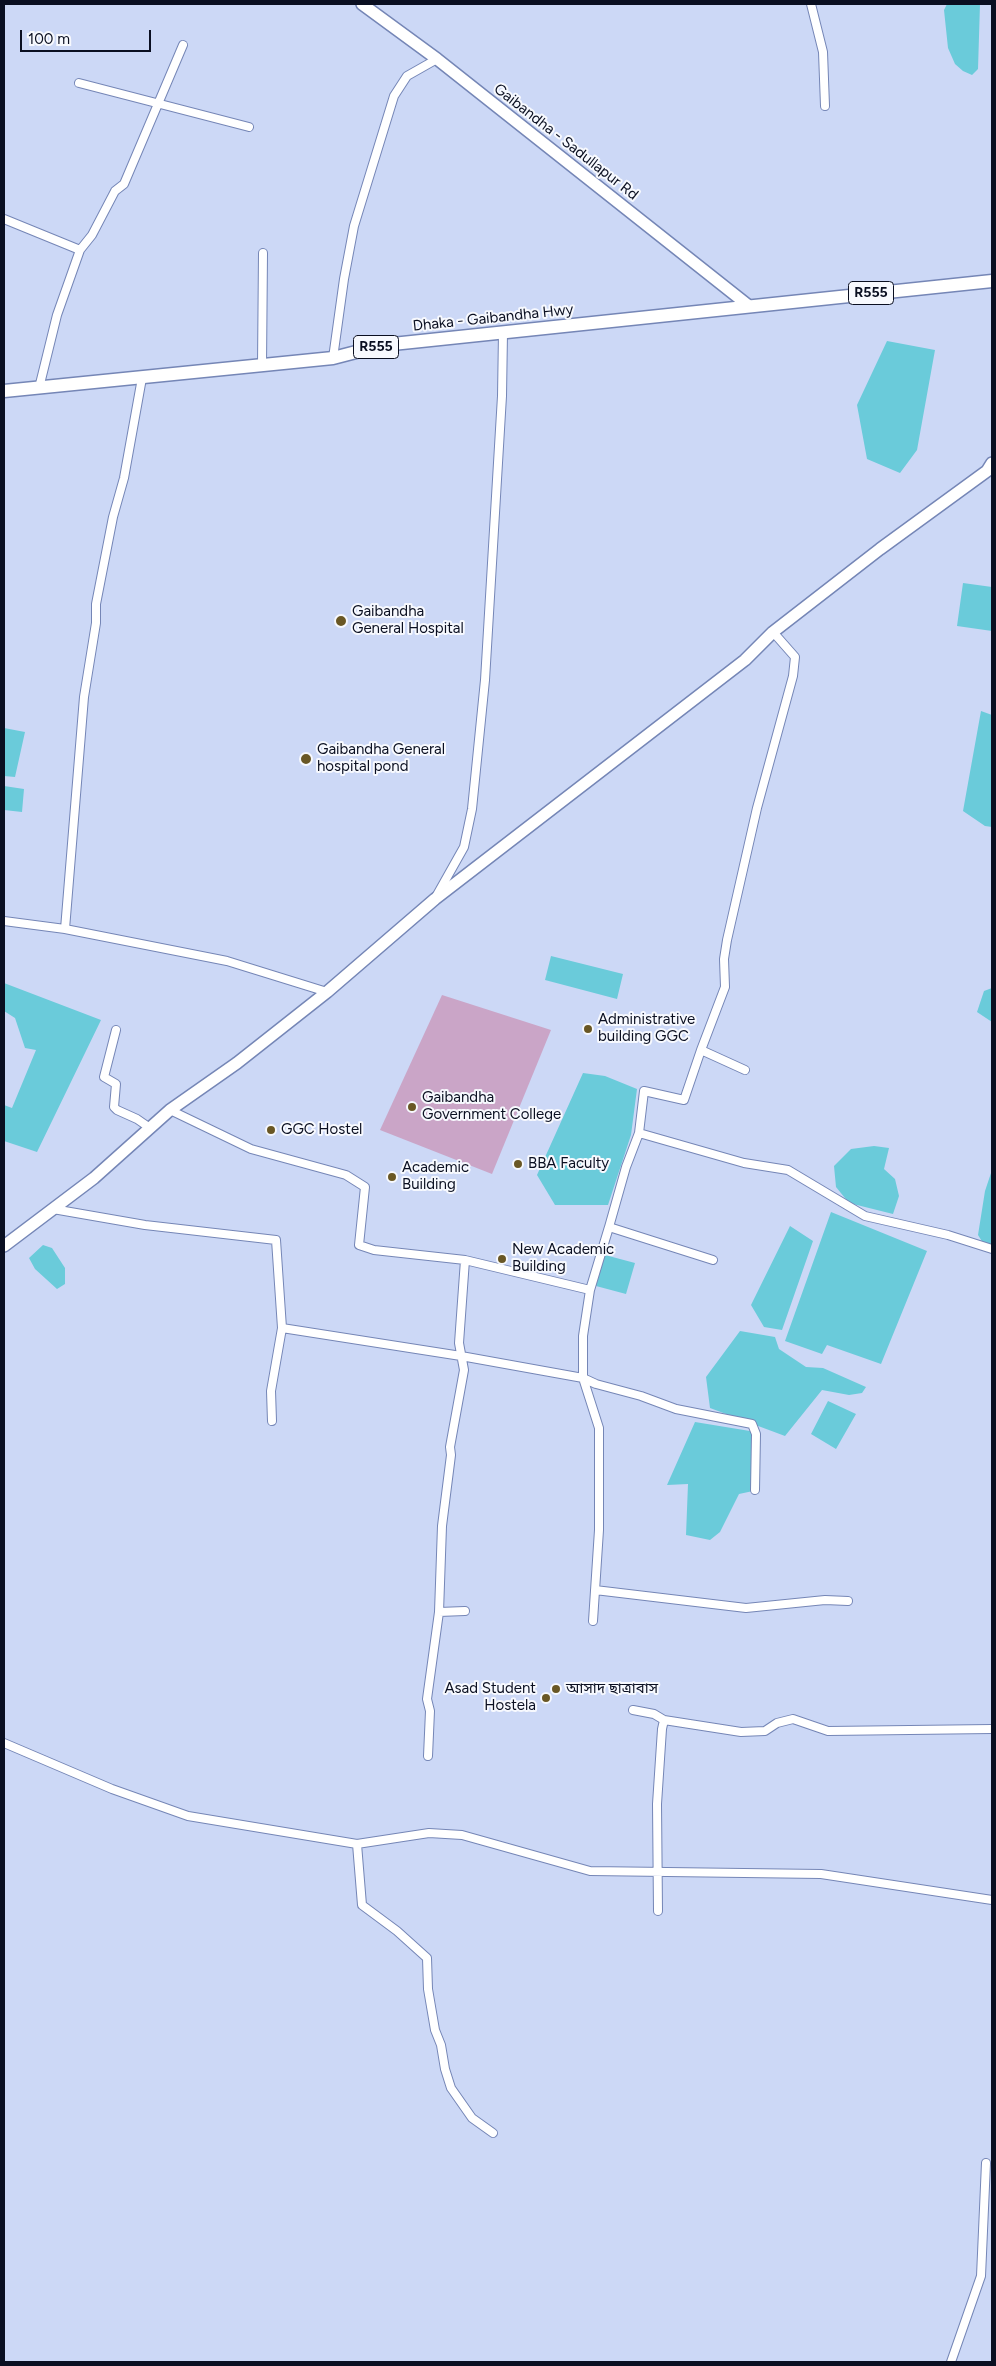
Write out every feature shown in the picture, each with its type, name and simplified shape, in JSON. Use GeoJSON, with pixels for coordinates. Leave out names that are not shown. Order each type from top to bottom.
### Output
{"type":"FeatureCollection","features":[{"type":"Feature","properties":{"kind":"main road","name":"Gaibandha - Sadullapur Rd"},"geometry":{"type":"LineString","coordinates":[[362,4],[437,59],[749,306]]}},
{"type":"Feature","properties":{"kind":"main road","name":"R555"},"geometry":{"type":"LineString","coordinates":[[749,306],[992,281]]}},
{"type":"Feature","properties":{"kind":"main road","name":"Dhaka - Gaibandha Hwy"},"geometry":{"type":"LineString","coordinates":[[4,391],[333,358],[383,345],[749,306]]}},
{"type":"Feature","properties":{"kind":"main road"},"geometry":{"type":"LineString","coordinates":[[4,1246],[94,1178],[170,1110],[237,1063],[327,992],[435,899],[745,660],[773,632],[880,549],[987,471],[992,463]]}},
{"type":"Feature","properties":{"kind":"street"},"geometry":{"type":"LineString","coordinates":[[811,4],[823,52],[825,106]]}},
{"type":"Feature","properties":{"kind":"street"},"geometry":{"type":"LineString","coordinates":[[39,388],[57,315],[80,250],[92,235],[115,192],[124,184],[183,44]]}},
{"type":"Feature","properties":{"kind":"street"},"geometry":{"type":"LineString","coordinates":[[333,358],[344,279],[354,226],[394,96],[408,76],[437,59]]}},
{"type":"Feature","properties":{"kind":"street"},"geometry":{"type":"LineString","coordinates":[[79,82],[248,127]]}},
{"type":"Feature","properties":{"kind":"street"},"geometry":{"type":"LineString","coordinates":[[4,219],[80,250]]}},
{"type":"Feature","properties":{"kind":"street"},"geometry":{"type":"LineString","coordinates":[[262,365],[263,253]]}},
{"type":"Feature","properties":{"kind":"street"},"geometry":{"type":"LineString","coordinates":[[435,899],[464,847],[472,809],[485,680],[502,396],[503,333]]}},
{"type":"Feature","properties":{"kind":"street"},"geometry":{"type":"LineString","coordinates":[[65,929],[84,697],[96,623],[96,604],[113,517],[124,478],[142,378]]}},
{"type":"Feature","properties":{"kind":"street"},"geometry":{"type":"LineString","coordinates":[[593,1621],[599,1530],[599,1428],[583,1378],[584,1336],[590,1290],[626,1167],[639,1133],[644,1091],[684,1100],[725,987],[724,959],[727,940],[757,808],[792,676],[795,658],[773,632]]}},
{"type":"Feature","properties":{"kind":"street"},"geometry":{"type":"LineString","coordinates":[[4,921],[65,929],[227,961],[327,992]]}},
{"type":"Feature","properties":{"kind":"street"},"geometry":{"type":"LineString","coordinates":[[116,1030],[104,1077],[116,1084],[114,1107],[150,1128]]}},
{"type":"Feature","properties":{"kind":"street"},"geometry":{"type":"LineString","coordinates":[[701,1050],[745,1070]]}},
{"type":"Feature","properties":{"kind":"street"},"geometry":{"type":"LineString","coordinates":[[170,1110],[251,1149],[346,1175],[365,1187],[359,1245],[374,1250],[465,1260],[590,1290]]}},
{"type":"Feature","properties":{"kind":"street"},"geometry":{"type":"LineString","coordinates":[[639,1133],[744,1163],[788,1170],[866,1216],[948,1235],[992,1249]]}},
{"type":"Feature","properties":{"kind":"street"},"geometry":{"type":"LineString","coordinates":[[52,1209],[146,1226],[276,1240],[282,1328],[271,1391],[272,1421]]}},
{"type":"Feature","properties":{"kind":"street"},"geometry":{"type":"LineString","coordinates":[[609,1227],[713,1260]]}},
{"type":"Feature","properties":{"kind":"street"},"geometry":{"type":"LineString","coordinates":[[428,1756],[430,1711],[427,1699],[439,1612],[442,1526],[451,1455],[450,1447],[464,1370],[458,1343],[465,1260]]}},
{"type":"Feature","properties":{"kind":"street"},"geometry":{"type":"LineString","coordinates":[[282,1328],[461,1356],[583,1378],[596,1384],[641,1396],[676,1409],[752,1424],[756,1434],[756,1490]]}},
{"type":"Feature","properties":{"kind":"street"},"geometry":{"type":"LineString","coordinates":[[596,1590],[746,1608],[826,1600],[848,1601]]}},
{"type":"Feature","properties":{"kind":"street"},"geometry":{"type":"LineString","coordinates":[[439,1612],[465,1611]]}},
{"type":"Feature","properties":{"kind":"street"},"geometry":{"type":"LineString","coordinates":[[633,1710],[654,1714],[664,1720],[741,1732],[765,1731],[777,1723],[793,1719],[828,1731],[992,1728]]}},
{"type":"Feature","properties":{"kind":"street"},"geometry":{"type":"LineString","coordinates":[[658,1911],[656,1871],[657,1804],[664,1720]]}},
{"type":"Feature","properties":{"kind":"street"},"geometry":{"type":"LineString","coordinates":[[4,1743],[112,1789],[188,1816],[357,1844],[429,1834],[462,1835],[590,1871],[821,1874],[992,1900]]}},
{"type":"Feature","properties":{"kind":"street"},"geometry":{"type":"LineString","coordinates":[[357,1844],[362,1905],[397,1931],[427,1958],[428,1989],[435,2030],[451,2088],[472,2118],[492,2133]]}},
{"type":"Feature","properties":{"kind":"street"},"geometry":{"type":"LineString","coordinates":[[951,2362],[981,2276],[986,2163]]}},
{"type":"Feature","properties":{"kind":"shaded area"},"geometry":{"type":"Polygon","coordinates":[[[947,4],[980,4],[978,69],[972,75],[963,71],[955,64],[948,48],[944,10],[947,4]]]}},
{"type":"Feature","properties":{"kind":"shaded area"},"geometry":{"type":"Polygon","coordinates":[[[887,341],[935,350],[917,450],[900,473],[867,459],[857,405],[887,341]]]}},
{"type":"Feature","properties":{"kind":"shaded area"},"geometry":{"type":"Polygon","coordinates":[[[963,583],[992,587],[992,631],[957,626],[963,583]]]}},
{"type":"Feature","properties":{"kind":"shaded area"},"geometry":{"type":"Polygon","coordinates":[[[981,711],[992,715],[992,827],[985,826],[963,811],[981,711]]]}},
{"type":"Feature","properties":{"kind":"shaded area"},"geometry":{"type":"Polygon","coordinates":[[[4,728],[25,732],[15,777],[4,776],[4,728]]]}},
{"type":"Feature","properties":{"kind":"shaded area"},"geometry":{"type":"Polygon","coordinates":[[[4,786],[24,789],[22,812],[4,810],[4,786]]]}},
{"type":"Feature","properties":{"kind":"shaded area"},"geometry":{"type":"Polygon","coordinates":[[[551,956],[623,974],[617,999],[545,980],[551,956]]]}},
{"type":"Feature","properties":{"kind":"shaded area"},"geometry":{"type":"Polygon","coordinates":[[[4,983],[101,1020],[37,1152],[4,1141],[4,1105],[12,1108],[36,1050],[25,1048],[15,1018],[4,1011],[4,983]]]}},
{"type":"Feature","properties":{"kind":"shaded area"},"geometry":{"type":"Polygon","coordinates":[[[992,988],[992,1022],[977,1012],[984,991],[992,988]]]}},
{"type":"Feature","properties":{"kind":"shaded area"},"geometry":{"type":"Polygon","coordinates":[[[442,995],[551,1030],[492,1174],[380,1130],[442,995]]]}},
{"type":"Feature","properties":{"kind":"shaded area"},"geometry":{"type":"Polygon","coordinates":[[[583,1073],[605,1076],[637,1089],[631,1135],[608,1205],[555,1205],[537,1175],[583,1073]]]}},
{"type":"Feature","properties":{"kind":"shaded area"},"geometry":{"type":"Polygon","coordinates":[[[874,1146],[889,1148],[884,1169],[895,1179],[899,1196],[893,1214],[849,1203],[836,1187],[834,1166],[851,1149],[874,1146]]]}},
{"type":"Feature","properties":{"kind":"shaded area"},"geometry":{"type":"Polygon","coordinates":[[[992,1170],[992,1245],[983,1243],[978,1235],[985,1191],[992,1170]]]}},
{"type":"Feature","properties":{"kind":"shaded area"},"geometry":{"type":"Polygon","coordinates":[[[831,1212],[927,1251],[881,1364],[827,1345],[822,1354],[785,1341],[831,1212]]]}},
{"type":"Feature","properties":{"kind":"shaded area"},"geometry":{"type":"Polygon","coordinates":[[[790,1226],[813,1241],[782,1330],[764,1327],[751,1305],[790,1226]]]}},
{"type":"Feature","properties":{"kind":"shaded area"},"geometry":{"type":"Polygon","coordinates":[[[43,1245],[52,1248],[65,1268],[65,1284],[57,1289],[35,1269],[29,1258],[43,1245]]]}},
{"type":"Feature","properties":{"kind":"shaded area"},"geometry":{"type":"Polygon","coordinates":[[[605,1255],[635,1263],[626,1294],[596,1286],[605,1255]]]}},
{"type":"Feature","properties":{"kind":"shaded area"},"geometry":{"type":"Polygon","coordinates":[[[740,1331],[775,1337],[779,1349],[806,1367],[823,1368],[866,1387],[862,1393],[849,1395],[822,1390],[785,1436],[710,1408],[706,1377],[740,1331]]]}},
{"type":"Feature","properties":{"kind":"shaded area"},"geometry":{"type":"Polygon","coordinates":[[[828,1401],[856,1414],[836,1449],[811,1434],[828,1401]]]}},
{"type":"Feature","properties":{"kind":"shaded area"},"geometry":{"type":"Polygon","coordinates":[[[695,1422],[756,1432],[753,1491],[739,1494],[720,1532],[710,1540],[686,1535],[688,1484],[667,1485],[695,1422]]]}},
{"type":"Feature","properties":{"kind":"place","name":"Gaibandha General Hospital"},"geometry":{"type":"Point","coordinates":[341,621]}},
{"type":"Feature","properties":{"kind":"place","name":"Gaibandha General hospital pond"},"geometry":{"type":"Point","coordinates":[306,759]}},
{"type":"Feature","properties":{"kind":"place","name":"Administrative building GGC"},"geometry":{"type":"Point","coordinates":[588,1029]}},
{"type":"Feature","properties":{"kind":"place","name":"Gaibandha Government College"},"geometry":{"type":"Point","coordinates":[412,1107]}},
{"type":"Feature","properties":{"kind":"place","name":"GGC Hostel"},"geometry":{"type":"Point","coordinates":[271,1130]}},
{"type":"Feature","properties":{"kind":"place","name":"BBA Faculty"},"geometry":{"type":"Point","coordinates":[518,1164]}},
{"type":"Feature","properties":{"kind":"place","name":"Academic Building"},"geometry":{"type":"Point","coordinates":[392,1177]}},
{"type":"Feature","properties":{"kind":"place","name":"New Academic Building"},"geometry":{"type":"Point","coordinates":[502,1259]}},
{"type":"Feature","properties":{"kind":"place","name":"আসাদ ছাত্রাবাস"},"geometry":{"type":"Point","coordinates":[556,1689]}},
{"type":"Feature","properties":{"kind":"place","name":"Asad Student Hostela"},"geometry":{"type":"Point","coordinates":[546,1698]}}]}
